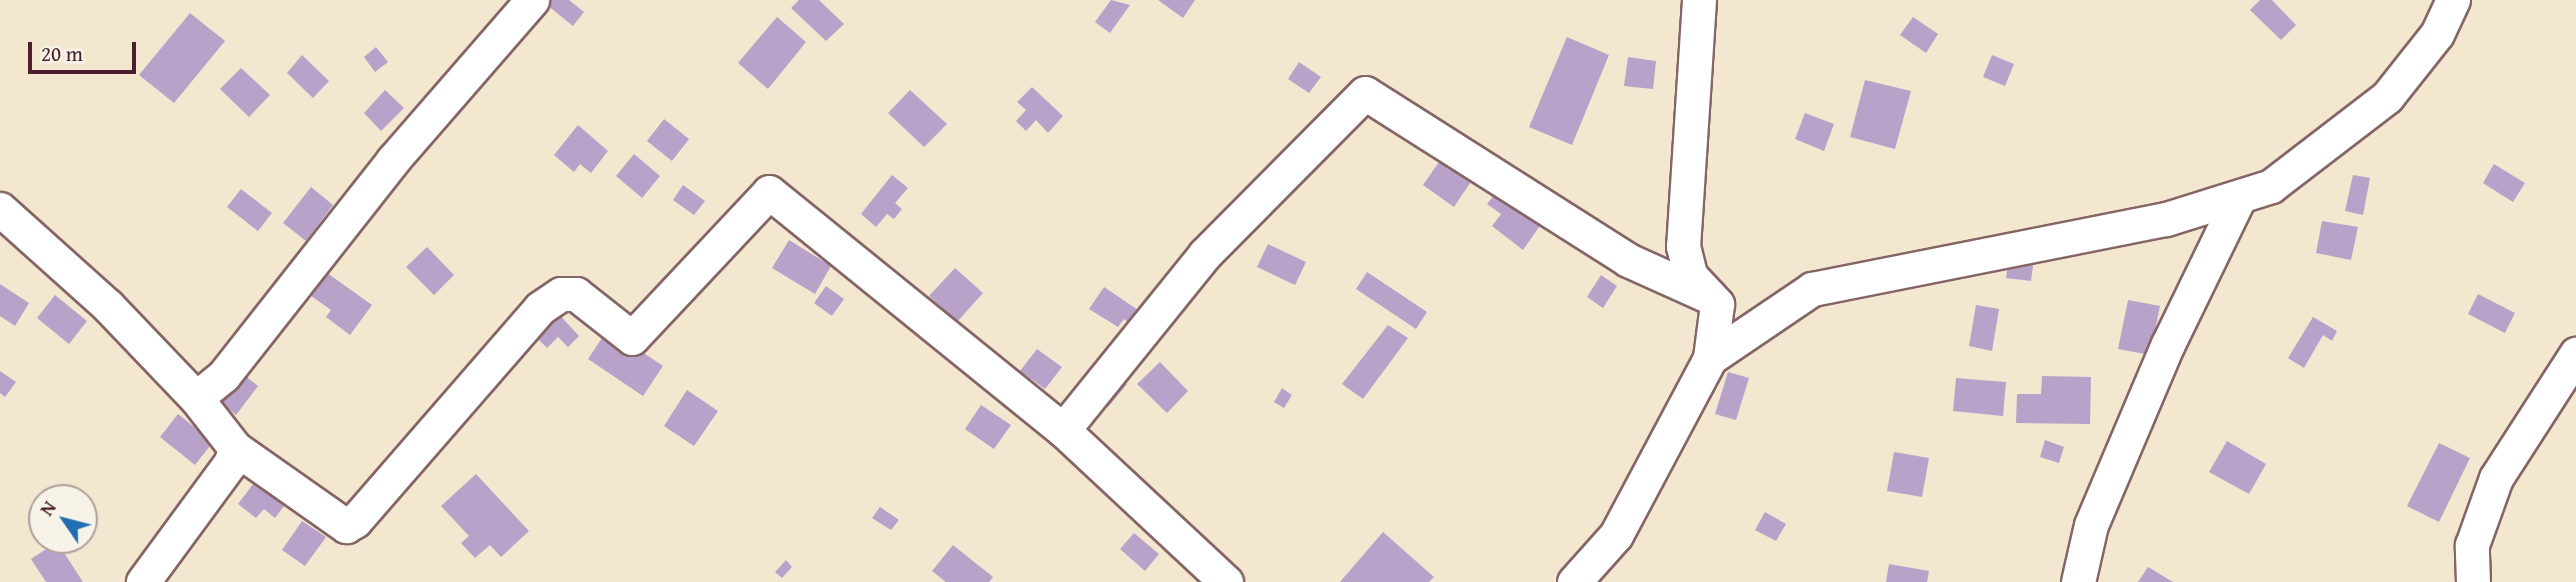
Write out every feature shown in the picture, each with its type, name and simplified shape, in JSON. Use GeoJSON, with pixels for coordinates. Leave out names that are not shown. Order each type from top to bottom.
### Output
{"type":"FeatureCollection","features":[{"type":"Feature","properties":{"kind":"street"},"geometry":{"type":"LineString","coordinates":[[196,398],[224,375],[393,160],[532,0]]}},
{"type":"Feature","properties":{"kind":"street"},"geometry":{"type":"LineString","coordinates":[[1574,582],[1616,535],[1710,358],[1717,304],[1690,275],[1684,246],[1699,0]]}},
{"type":"Feature","properties":{"kind":"street"},"geometry":{"type":"LineString","coordinates":[[1710,358],[1812,289],[1959,262],[2238,200],[2271,186],[2387,97],[2437,34],[2453,0]]}},
{"type":"Feature","properties":{"kind":"street"},"geometry":{"type":"LineString","coordinates":[[1063,430],[1204,255],[1365,93],[1628,260],[1710,297]]}},
{"type":"Feature","properties":{"kind":"street"},"geometry":{"type":"LineString","coordinates":[[0,209],[107,305],[196,398],[235,448],[346,526],[355,521],[540,308],[561,294],[576,294],[632,338],[769,192],[1063,430],[1226,582]]}},
{"type":"Feature","properties":{"kind":"street"},"geometry":{"type":"LineString","coordinates":[[2078,582],[2091,525],[2168,344],[2238,200]]}},
{"type":"Feature","properties":{"kind":"street"},"geometry":{"type":"LineString","coordinates":[[2473,582],[2472,545],[2496,478],[2576,354]]}},
{"type":"Feature","properties":{"kind":"street"},"geometry":{"type":"LineString","coordinates":[[143,582],[231,461],[235,448]]}},
{"type":"Feature","properties":{"kind":"building"},"geometry":{"type":"Polygon","coordinates":[[[551,0],[569,0],[584,12],[573,26],[547,5],[551,0]]]}},
{"type":"Feature","properties":{"kind":"building"},"geometry":{"type":"Polygon","coordinates":[[[799,0],[819,0],[844,24],[826,41],[791,8],[799,0]]]}},
{"type":"Feature","properties":{"kind":"building"},"geometry":{"type":"Polygon","coordinates":[[[1111,0],[1130,5],[1110,33],[1095,22],[1111,0]]]}},
{"type":"Feature","properties":{"kind":"building"},"geometry":{"type":"Polygon","coordinates":[[[1158,0],[1195,0],[1183,18],[1158,0]]]}},
{"type":"Feature","properties":{"kind":"building"},"geometry":{"type":"Polygon","coordinates":[[[2260,0],[2272,0],[2296,25],[2281,40],[2250,10],[2260,0]]]}},
{"type":"Feature","properties":{"kind":"building"},"geometry":{"type":"Polygon","coordinates":[[[190,13],[225,41],[174,103],[139,75],[190,13]]]}},
{"type":"Feature","properties":{"kind":"building"},"geometry":{"type":"Polygon","coordinates":[[[777,17],[806,42],[768,89],[738,63],[777,17]]]}},
{"type":"Feature","properties":{"kind":"building"},"geometry":{"type":"Polygon","coordinates":[[[1913,17],[1938,34],[1926,53],[1900,35],[1913,17]]]}},
{"type":"Feature","properties":{"kind":"building"},"geometry":{"type":"Polygon","coordinates":[[[1567,37],[1609,55],[1572,145],[1529,127],[1567,37]]]}},
{"type":"Feature","properties":{"kind":"building"},"geometry":{"type":"Polygon","coordinates":[[[376,47],[388,62],[375,72],[364,57],[376,47]]]}},
{"type":"Feature","properties":{"kind":"building"},"geometry":{"type":"Polygon","coordinates":[[[302,55],[329,81],[313,98],[287,73],[302,55]]]}},
{"type":"Feature","properties":{"kind":"building"},"geometry":{"type":"Polygon","coordinates":[[[1992,55],[2014,64],[2005,86],[1983,77],[1992,55]]]}},
{"type":"Feature","properties":{"kind":"building"},"geometry":{"type":"Polygon","coordinates":[[[1628,57],[1656,61],[1653,89],[1624,86],[1628,57]]]}},
{"type":"Feature","properties":{"kind":"building"},"geometry":{"type":"Polygon","coordinates":[[[1299,62],[1321,77],[1309,93],[1288,79],[1299,62]]]}},
{"type":"Feature","properties":{"kind":"building"},"geometry":{"type":"Polygon","coordinates":[[[241,68],[270,95],[249,117],[220,89],[241,68]]]}},
{"type":"Feature","properties":{"kind":"building"},"geometry":{"type":"Polygon","coordinates":[[[1865,80],[1911,91],[1895,149],[1850,137],[1865,80]]]}},
{"type":"Feature","properties":{"kind":"building"},"geometry":{"type":"Polygon","coordinates":[[[1032,87],[1063,116],[1048,133],[1036,120],[1026,131],[1016,121],[1026,110],[1017,102],[1032,87]]]}},
{"type":"Feature","properties":{"kind":"building"},"geometry":{"type":"Polygon","coordinates":[[[385,90],[404,108],[381,131],[364,113],[385,90]]]}},
{"type":"Feature","properties":{"kind":"building"},"geometry":{"type":"Polygon","coordinates":[[[910,90],[947,124],[924,147],[888,113],[910,90]]]}},
{"type":"Feature","properties":{"kind":"building"},"geometry":{"type":"Polygon","coordinates":[[[1805,113],[1834,124],[1824,151],[1795,139],[1805,113]]]}},
{"type":"Feature","properties":{"kind":"building"},"geometry":{"type":"Polygon","coordinates":[[[664,119],[689,139],[672,161],[647,141],[664,119]]]}},
{"type":"Feature","properties":{"kind":"building"},"geometry":{"type":"Polygon","coordinates":[[[578,125],[608,151],[591,173],[580,164],[574,172],[554,155],[578,125]]]}},
{"type":"Feature","properties":{"kind":"building"},"geometry":{"type":"Polygon","coordinates":[[[634,154],[660,176],[642,198],[616,176],[634,154]]]}},
{"type":"Feature","properties":{"kind":"building"},"geometry":{"type":"Polygon","coordinates":[[[1441,159],[1472,180],[1454,207],[1423,185],[1441,159]]]}},
{"type":"Feature","properties":{"kind":"building"},"geometry":{"type":"Polygon","coordinates":[[[2494,164],[2525,183],[2513,202],[2483,183],[2494,164]]]}},
{"type":"Feature","properties":{"kind":"building"},"geometry":{"type":"Polygon","coordinates":[[[892,175],[908,188],[895,203],[902,209],[894,219],[887,214],[876,227],[861,214],[892,175]]]}},
{"type":"Feature","properties":{"kind":"building"},"geometry":{"type":"Polygon","coordinates":[[[2353,175],[2370,178],[2363,215],[2345,211],[2353,175]]]}},
{"type":"Feature","properties":{"kind":"building"},"geometry":{"type":"Polygon","coordinates":[[[683,185],[705,201],[694,215],[673,200],[683,185]]]}},
{"type":"Feature","properties":{"kind":"building"},"geometry":{"type":"Polygon","coordinates":[[[311,187],[333,205],[306,241],[283,223],[311,187]]]}},
{"type":"Feature","properties":{"kind":"building"},"geometry":{"type":"Polygon","coordinates":[[[1500,188],[1544,220],[1523,250],[1492,226],[1501,214],[1487,204],[1500,188]]]}},
{"type":"Feature","properties":{"kind":"building"},"geometry":{"type":"Polygon","coordinates":[[[241,189],[272,213],[258,231],[227,207],[241,189]]]}},
{"type":"Feature","properties":{"kind":"building"},"geometry":{"type":"Polygon","coordinates":[[[2322,221],[2358,227],[2351,260],[2316,253],[2322,221]]]}},
{"type":"Feature","properties":{"kind":"building"},"geometry":{"type":"Polygon","coordinates":[[[789,240],[831,266],[815,294],[772,268],[789,240]]]}},
{"type":"Feature","properties":{"kind":"building"},"geometry":{"type":"Polygon","coordinates":[[[1268,244],[1306,262],[1295,285],[1257,267],[1268,244]]]}},
{"type":"Feature","properties":{"kind":"building"},"geometry":{"type":"Polygon","coordinates":[[[427,247],[454,275],[434,295],[406,267],[427,247]]]}},
{"type":"Feature","properties":{"kind":"building"},"geometry":{"type":"Polygon","coordinates":[[[2008,263],[2033,265],[2031,281],[2006,278],[2008,263]]]}},
{"type":"Feature","properties":{"kind":"building"},"geometry":{"type":"Polygon","coordinates":[[[955,268],[983,293],[957,322],[929,296],[955,268]]]}},
{"type":"Feature","properties":{"kind":"building"},"geometry":{"type":"Polygon","coordinates":[[[323,270],[372,305],[350,335],[326,317],[331,310],[307,293],[323,270]]]}},
{"type":"Feature","properties":{"kind":"building"},"geometry":{"type":"Polygon","coordinates":[[[1367,272],[1427,312],[1416,329],[1356,289],[1367,272]]]}},
{"type":"Feature","properties":{"kind":"building"},"geometry":{"type":"Polygon","coordinates":[[[1601,275],[1617,286],[1603,308],[1587,297],[1601,275]]]}},
{"type":"Feature","properties":{"kind":"building"},"geometry":{"type":"Polygon","coordinates":[[[0,284],[29,303],[15,326],[0,316],[0,284]]]}},
{"type":"Feature","properties":{"kind":"building"},"geometry":{"type":"Polygon","coordinates":[[[826,286],[844,299],[832,316],[814,303],[826,286]]]}},
{"type":"Feature","properties":{"kind":"building"},"geometry":{"type":"Polygon","coordinates":[[[1104,287],[1138,310],[1129,323],[1124,319],[1118,327],[1089,309],[1104,287]]]}},
{"type":"Feature","properties":{"kind":"building"},"geometry":{"type":"Polygon","coordinates":[[[2478,294],[2515,313],[2505,333],[2468,314],[2478,294]]]}},
{"type":"Feature","properties":{"kind":"building"},"geometry":{"type":"Polygon","coordinates":[[[55,295],[87,321],[69,344],[37,318],[55,295]]]}},
{"type":"Feature","properties":{"kind":"building"},"geometry":{"type":"Polygon","coordinates":[[[2128,300],[2160,306],[2150,355],[2118,349],[2128,300]]]}},
{"type":"Feature","properties":{"kind":"building"},"geometry":{"type":"Polygon","coordinates":[[[1976,305],[1999,309],[1992,351],[1969,346],[1976,305]]]}},
{"type":"Feature","properties":{"kind":"building"},"geometry":{"type":"Polygon","coordinates":[[[555,310],[579,336],[568,347],[558,337],[547,348],[532,333],[555,310]]]}},
{"type":"Feature","properties":{"kind":"building"},"geometry":{"type":"Polygon","coordinates":[[[2313,317],[2337,331],[2332,341],[2323,335],[2304,368],[2288,358],[2313,317]]]}},
{"type":"Feature","properties":{"kind":"building"},"geometry":{"type":"Polygon","coordinates":[[[1388,325],[1408,338],[1363,399],[1342,384],[1388,325]]]}},
{"type":"Feature","properties":{"kind":"building"},"geometry":{"type":"Polygon","coordinates":[[[608,329],[663,366],[643,396],[588,359],[608,329]]]}},
{"type":"Feature","properties":{"kind":"building"},"geometry":{"type":"Polygon","coordinates":[[[1037,349],[1062,367],[1045,389],[1020,371],[1037,349]]]}},
{"type":"Feature","properties":{"kind":"building"},"geometry":{"type":"Polygon","coordinates":[[[1160,362],[1188,391],[1167,413],[1137,384],[1160,362]]]}},
{"type":"Feature","properties":{"kind":"building"},"geometry":{"type":"Polygon","coordinates":[[[0,371],[16,382],[5,397],[0,393],[0,371]]]}},
{"type":"Feature","properties":{"kind":"building"},"geometry":{"type":"Polygon","coordinates":[[[1112,372],[1127,384],[1108,407],[1093,394],[1112,372]]]}},
{"type":"Feature","properties":{"kind":"building"},"geometry":{"type":"Polygon","coordinates":[[[1728,372],[1749,378],[1736,420],[1715,414],[1728,372]]]}},
{"type":"Feature","properties":{"kind":"building"},"geometry":{"type":"Polygon","coordinates":[[[243,374],[258,386],[236,415],[220,402],[243,374]]]}},
{"type":"Feature","properties":{"kind":"building"},"geometry":{"type":"Polygon","coordinates":[[[2042,376],[2091,377],[2090,424],[2016,423],[2017,394],[2041,394],[2042,376]]]}},
{"type":"Feature","properties":{"kind":"building"},"geometry":{"type":"Polygon","coordinates":[[[1956,378],[2006,382],[2003,416],[1953,411],[1956,378]]]}},
{"type":"Feature","properties":{"kind":"building"},"geometry":{"type":"Polygon","coordinates":[[[1282,388],[1292,395],[1284,408],[1274,402],[1282,388]]]}},
{"type":"Feature","properties":{"kind":"building"},"geometry":{"type":"Polygon","coordinates":[[[687,390],[718,411],[694,446],[664,426],[687,390]]]}},
{"type":"Feature","properties":{"kind":"building"},"geometry":{"type":"Polygon","coordinates":[[[981,405],[1011,425],[994,449],[965,429],[981,405]]]}},
{"type":"Feature","properties":{"kind":"building"},"geometry":{"type":"Polygon","coordinates":[[[178,414],[213,442],[195,465],[160,437],[178,414]]]}},
{"type":"Feature","properties":{"kind":"building"},"geometry":{"type":"Polygon","coordinates":[[[2045,440],[2064,447],[2059,463],[2040,457],[2045,440]]]}},
{"type":"Feature","properties":{"kind":"building"},"geometry":{"type":"Polygon","coordinates":[[[2227,441],[2266,464],[2249,494],[2209,472],[2227,441]]]}},
{"type":"Feature","properties":{"kind":"building"},"geometry":{"type":"Polygon","coordinates":[[[2439,443],[2470,458],[2439,522],[2407,506],[2439,443]]]}},
{"type":"Feature","properties":{"kind":"building"},"geometry":{"type":"Polygon","coordinates":[[[1894,452],[1929,458],[1922,497],[1887,491],[1894,452]]]}},
{"type":"Feature","properties":{"kind":"building"},"geometry":{"type":"Polygon","coordinates":[[[476,474],[529,531],[501,557],[490,545],[475,558],[461,543],[469,536],[441,506],[476,474]]]}},
{"type":"Feature","properties":{"kind":"building"},"geometry":{"type":"Polygon","coordinates":[[[257,479],[287,502],[275,518],[264,509],[256,518],[238,504],[257,479]]]}},
{"type":"Feature","properties":{"kind":"building"},"geometry":{"type":"Polygon","coordinates":[[[880,507],[899,520],[891,530],[872,518],[880,507]]]}},
{"type":"Feature","properties":{"kind":"building"},"geometry":{"type":"Polygon","coordinates":[[[1765,512],[1786,524],[1776,541],[1755,530],[1765,512]]]}},
{"type":"Feature","properties":{"kind":"building"},"geometry":{"type":"Polygon","coordinates":[[[302,521],[326,537],[305,566],[282,550],[302,521]]]}},
{"type":"Feature","properties":{"kind":"building"},"geometry":{"type":"Polygon","coordinates":[[[1383,532],[1434,577],[1429,582],[1340,582],[1383,532]]]}},
{"type":"Feature","properties":{"kind":"building"},"geometry":{"type":"Polygon","coordinates":[[[1134,533],[1159,554],[1145,571],[1120,549],[1134,533]]]}},
{"type":"Feature","properties":{"kind":"building"},"geometry":{"type":"Polygon","coordinates":[[[953,545],[993,577],[989,582],[946,582],[932,571],[953,545]]]}},
{"type":"Feature","properties":{"kind":"building"},"geometry":{"type":"Polygon","coordinates":[[[39,554],[65,554],[83,582],[46,582],[31,559],[39,554]]]}},
{"type":"Feature","properties":{"kind":"building"},"geometry":{"type":"Polygon","coordinates":[[[786,560],[792,567],[782,578],[775,572],[786,560]]]}},
{"type":"Feature","properties":{"kind":"building"},"geometry":{"type":"Polygon","coordinates":[[[1889,564],[1929,571],[1927,582],[1886,582],[1889,564]]]}},
{"type":"Feature","properties":{"kind":"building"},"geometry":{"type":"Polygon","coordinates":[[[2148,567],[2173,582],[2138,582],[2148,567]]]}}]}
